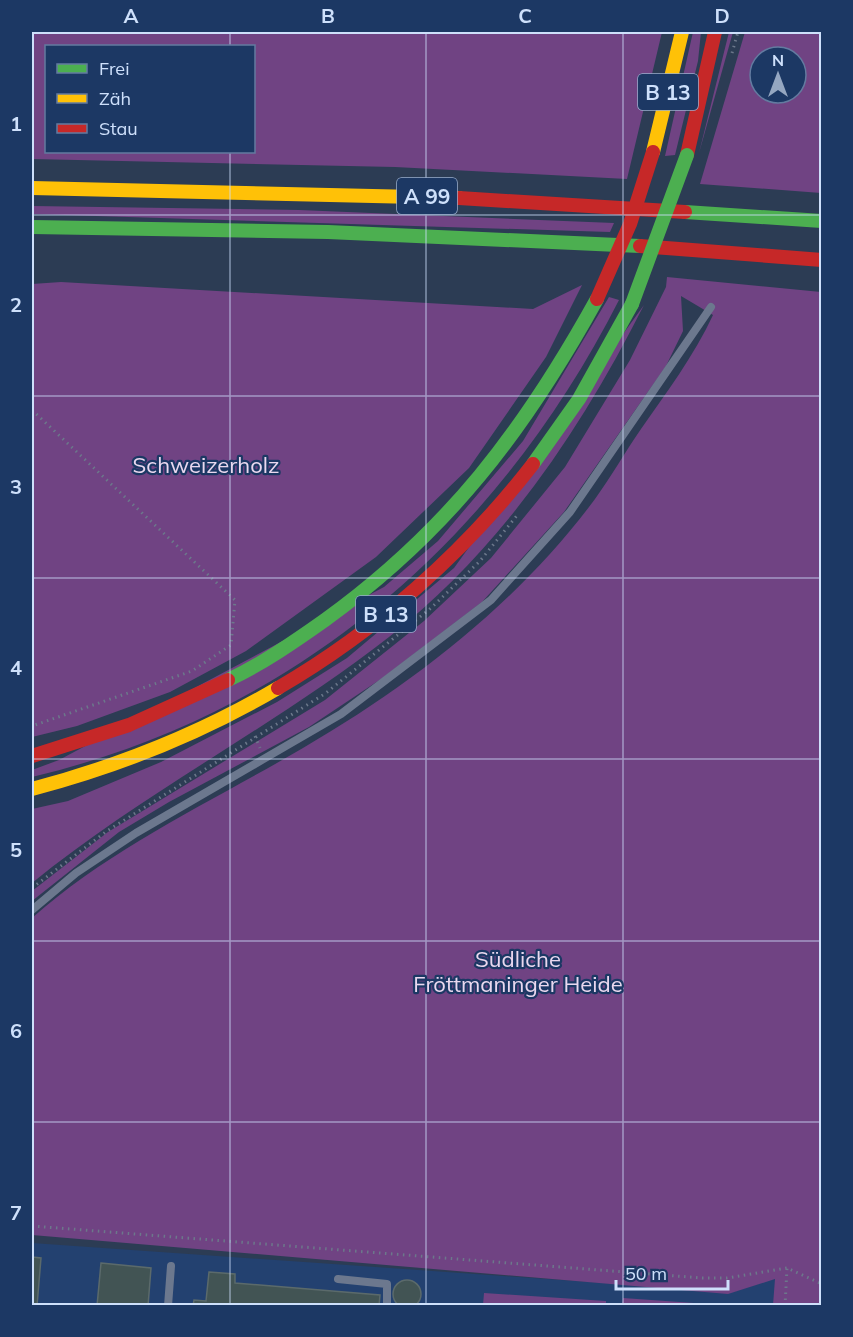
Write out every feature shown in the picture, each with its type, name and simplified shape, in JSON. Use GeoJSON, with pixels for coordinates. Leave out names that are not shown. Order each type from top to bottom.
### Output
{"type":"FeatureCollection","features":[{"type":"Feature","properties":{"kind":"main road","name":"B 13"},"geometry":{"type":"LineString","coordinates":[[32,756],[113,732],[224,684],[345,607],[403,560],[456,507],[492,464],[546,391],[597,299],[630,224],[653,152],[682,32]]}},
{"type":"Feature","properties":{"kind":"main road","name":"B 13"},"geometry":{"type":"LineString","coordinates":[[32,789],[110,767],[193,733],[266,697],[340,650],[404,601],[449,559],[501,503],[552,438],[588,383],[632,304],[687,155],[715,32]]}},
{"type":"Feature","properties":{"kind":"main road","name":"A 99"},"geometry":{"type":"LineString","coordinates":[[32,188],[428,196],[822,222]]}},
{"type":"Feature","properties":{"kind":"main road","name":"A 99"},"geometry":{"type":"LineString","coordinates":[[32,227],[246,229],[445,236],[822,260]]}},
{"type":"Feature","properties":{"kind":"lane"},"geometry":{"type":"LineString","coordinates":[[32,910],[76,873],[136,833],[341,714],[491,600],[570,512],[711,307]]}},
{"type":"Feature","properties":{"kind":"lane"},"geometry":{"type":"LineString","coordinates":[[168,1305],[171,1266]]}},
{"type":"Feature","properties":{"kind":"lane"},"geometry":{"type":"LineString","coordinates":[[338,1279],[387,1284],[387,1305]]}},
{"type":"Feature","properties":{"kind":"path"},"geometry":{"type":"LineString","coordinates":[[32,410],[235,600],[231,645],[192,671],[32,726]]}},
{"type":"Feature","properties":{"kind":"path"},"geometry":{"type":"LineString","coordinates":[[32,1226],[702,1278],[727,1278],[787,1268],[822,1284]]}},
{"type":"Feature","properties":{"kind":"path"},"geometry":{"type":"LineString","coordinates":[[785,1305],[787,1268]]}},
{"type":"Feature","properties":{"kind":"shaded area"},"geometry":{"type":"Polygon","coordinates":[[[32,1243],[733,1292],[776,1278],[774,1306],[32,1306],[32,1243]]]}},
{"type":"Feature","properties":{"kind":"green space"},"geometry":{"type":"Polygon","coordinates":[[[32,32],[662,32],[627,179],[395,167],[32,159],[32,32]]]}},
{"type":"Feature","properties":{"kind":"green space"},"geometry":{"type":"Polygon","coordinates":[[[693,32],[701,32],[698,61],[675,155],[665,156],[693,32]]]}},
{"type":"Feature","properties":{"kind":"green space"},"geometry":{"type":"Polygon","coordinates":[[[729,32],[733,32],[699,153],[729,32]]]}},
{"type":"Feature","properties":{"kind":"green space"},"geometry":{"type":"Polygon","coordinates":[[[745,32],[821,32],[821,193],[700,184],[745,32]]]}},
{"type":"Feature","properties":{"kind":"green space"},"geometry":{"type":"Polygon","coordinates":[[[32,206],[299,210],[614,223],[610,232],[32,214],[32,206]]]}},
{"type":"Feature","properties":{"kind":"green space","name":"Südliche Fröttmaninger Heide"},"geometry":{"type":"Polygon","coordinates":[[[667,277],[821,292],[821,1305],[773,1305],[775,1279],[728,1294],[32,1235],[32,918],[95,869],[129,847],[303,748],[384,697],[462,638],[533,572],[595,499],[688,360],[713,315],[681,296],[683,331],[666,366],[564,512],[482,602],[381,679],[309,727],[169,802],[119,832],[32,901],[32,891],[108,832],[325,700],[424,621],[491,558],[565,467],[630,360],[666,287],[667,277]]]}},
{"type":"Feature","properties":{"kind":"green space","name":"Schweizerholz"},"geometry":{"type":"Polygon","coordinates":[[[61,282],[533,309],[582,285],[546,357],[469,468],[376,557],[246,651],[170,692],[77,726],[32,737],[32,284],[61,282]]]}},
{"type":"Feature","properties":{"kind":"green space"},"geometry":{"type":"Polygon","coordinates":[[[609,297],[619,300],[570,387],[513,467],[450,540],[379,605],[302,662],[218,710],[128,748],[32,777],[32,770],[59,760],[384,587],[438,541],[523,441],[609,297]]]}},
{"type":"Feature","properties":{"kind":"green space"},"geometry":{"type":"Polygon","coordinates":[[[644,305],[593,397],[535,485],[467,566],[430,603],[346,669],[119,819],[32,883],[32,809],[68,801],[161,762],[277,702],[347,658],[454,568],[644,305]]]}},
{"type":"Feature","properties":{"kind":"green space"},"geometry":{"type":"Polygon","coordinates":[[[484,1293],[606,1301],[606,1305],[483,1305],[484,1293]]]}},
{"type":"Feature","properties":{"kind":"green space"},"geometry":{"type":"Polygon","coordinates":[[[623,1298],[708,1304],[622,1305],[623,1298]]]}},
{"type":"Feature","properties":{"kind":"building"},"geometry":{"type":"Polygon","coordinates":[[[32,1257],[41,1258],[37,1306],[32,1306],[32,1257]]]}},
{"type":"Feature","properties":{"kind":"building"},"geometry":{"type":"Polygon","coordinates":[[[101,1263],[151,1268],[148,1306],[97,1306],[101,1263]]]}},
{"type":"Feature","properties":{"kind":"building"},"geometry":{"type":"Polygon","coordinates":[[[209,1272],[235,1274],[235,1283],[380,1295],[379,1306],[193,1306],[194,1300],[206,1301],[209,1272]]]}},
{"type":"Feature","properties":{"kind":"building"},"geometry":{"type":"Polygon","coordinates":[[[407,1280],[417,1284],[421,1294],[417,1304],[407,1308],[397,1304],[393,1294],[397,1284],[407,1280]]]}},
{"type":"Feature","properties":{"kind":"traffic: fast"},"geometry":{"type":"LineString","coordinates":[[632,304],[687,155]]}},
{"type":"Feature","properties":{"kind":"traffic: fast"},"geometry":{"type":"LineString","coordinates":[[685,212],[822,221]]}},
{"type":"Feature","properties":{"kind":"traffic: fast"},"geometry":{"type":"LineString","coordinates":[[32,227],[328,232],[640,246]]}},
{"type":"Feature","properties":{"kind":"traffic: fast"},"geometry":{"type":"LineString","coordinates":[[228,680],[265,660],[325,620],[409,551],[446,514],[480,476],[511,435],[541,392],[597,299]]}},
{"type":"Feature","properties":{"kind":"traffic: fast"},"geometry":{"type":"LineString","coordinates":[[533,464],[579,399],[632,304]]}},
{"type":"Feature","properties":{"kind":"traffic: slow"},"geometry":{"type":"LineString","coordinates":[[653,152],[682,32]]}},
{"type":"Feature","properties":{"kind":"traffic: slow"},"geometry":{"type":"LineString","coordinates":[[32,188],[459,198]]}},
{"type":"Feature","properties":{"kind":"traffic: slow"},"geometry":{"type":"LineString","coordinates":[[32,789],[96,770],[158,747],[219,720],[278,688]]}},
{"type":"Feature","properties":{"kind":"traffic: jam"},"geometry":{"type":"LineString","coordinates":[[687,155],[715,32]]}},
{"type":"Feature","properties":{"kind":"traffic: jam"},"geometry":{"type":"LineString","coordinates":[[597,299],[630,224],[653,152]]}},
{"type":"Feature","properties":{"kind":"traffic: jam"},"geometry":{"type":"LineString","coordinates":[[459,198],[685,212]]}},
{"type":"Feature","properties":{"kind":"traffic: jam"},"geometry":{"type":"LineString","coordinates":[[640,246],[822,260]]}},
{"type":"Feature","properties":{"kind":"traffic: jam"},"geometry":{"type":"LineString","coordinates":[[278,688],[314,666],[384,616],[416,588],[478,529],[533,464]]}},
{"type":"Feature","properties":{"kind":"traffic: jam"},"geometry":{"type":"LineString","coordinates":[[32,756],[129,725],[228,680]]}}]}
